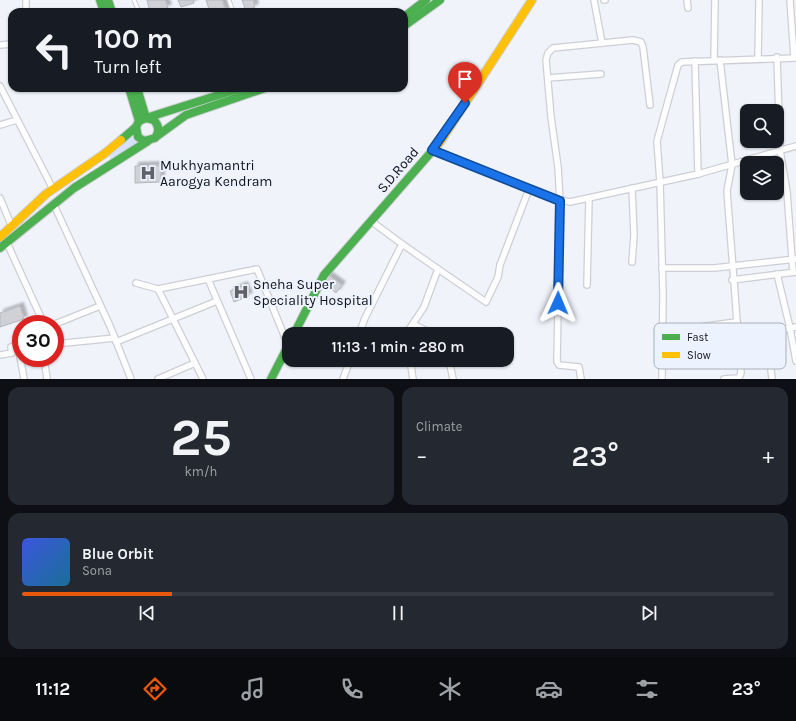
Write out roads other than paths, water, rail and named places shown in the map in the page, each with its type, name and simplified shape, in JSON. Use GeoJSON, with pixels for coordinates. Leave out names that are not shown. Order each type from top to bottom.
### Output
{"type":"FeatureCollection","features":[{"type":"Feature","properties":{"kind":"street"},"geometry":{"type":"LineString","coordinates":[[408,13],[426,0]]}},
{"type":"Feature","properties":{"kind":"street"},"geometry":{"type":"LineString","coordinates":[[408,23],[440,0]]}},
{"type":"Feature","properties":{"kind":"street","name":"S.D.Road"},"geometry":{"type":"LineString","coordinates":[[298,327],[324,275],[440,142],[532,0]]}},
{"type":"Feature","properties":{"kind":"street"},"geometry":{"type":"LineString","coordinates":[[594,0],[602,43]]}},
{"type":"Feature","properties":{"kind":"street"},"geometry":{"type":"LineString","coordinates":[[688,0],[688,8]]}},
{"type":"Feature","properties":{"kind":"street"},"geometry":{"type":"LineString","coordinates":[[714,60],[715,0]]}},
{"type":"Feature","properties":{"kind":"street"},"geometry":{"type":"LineString","coordinates":[[758,58],[759,0]]}},
{"type":"Feature","properties":{"kind":"street"},"geometry":{"type":"LineString","coordinates":[[663,323],[660,182],[657,141],[678,65],[682,62],[694,61],[795,58],[790,0]]}},
{"type":"Feature","properties":{"kind":"street"},"geometry":{"type":"LineString","coordinates":[[581,379],[579,367],[560,365],[556,362],[560,201],[558,167],[551,117],[546,60],[548,53],[553,48],[633,40],[641,42],[643,47],[650,105]]}},
{"type":"Feature","properties":{"kind":"street"},"geometry":{"type":"LineString","coordinates":[[732,280],[795,272],[787,192],[780,150],[777,58]]}},
{"type":"Feature","properties":{"kind":"street"},"geometry":{"type":"LineString","coordinates":[[720,60],[732,165],[727,191],[734,266],[732,280],[736,322],[729,323]]}},
{"type":"Feature","properties":{"kind":"street"},"geometry":{"type":"LineString","coordinates":[[694,61],[698,174]]}},
{"type":"Feature","properties":{"kind":"street"},"geometry":{"type":"LineString","coordinates":[[548,78],[601,74]]}},
{"type":"Feature","properties":{"kind":"street"},"geometry":{"type":"LineString","coordinates":[[0,86],[55,187],[64,197]]}},
{"type":"Feature","properties":{"kind":"street"},"geometry":{"type":"LineString","coordinates":[[130,92],[140,122]]}},
{"type":"Feature","properties":{"kind":"street"},"geometry":{"type":"LineString","coordinates":[[137,92],[140,122],[138,137],[148,141]]}},
{"type":"Feature","properties":{"kind":"street"},"geometry":{"type":"LineString","coordinates":[[140,122],[229,92]]}},
{"type":"Feature","properties":{"kind":"street"},"geometry":{"type":"LineString","coordinates":[[39,315],[3,245],[74,188],[110,164],[157,136],[186,115],[253,92]]}},
{"type":"Feature","properties":{"kind":"street"},"geometry":{"type":"LineString","coordinates":[[0,236],[12,227],[38,201],[55,187],[104,154],[140,122],[151,118],[159,128],[157,136]]}},
{"type":"Feature","properties":{"kind":"street"},"geometry":{"type":"LineString","coordinates":[[0,125],[18,120]]}},
{"type":"Feature","properties":{"kind":"street"},"geometry":{"type":"LineString","coordinates":[[432,150],[560,201],[570,202],[698,174],[796,146]]}},
{"type":"Feature","properties":{"kind":"street"},"geometry":{"type":"LineString","coordinates":[[104,154],[110,164]]}},
{"type":"Feature","properties":{"kind":"street"},"geometry":{"type":"LineString","coordinates":[[632,188],[634,235],[632,262]]}},
{"type":"Feature","properties":{"kind":"street"},"geometry":{"type":"LineString","coordinates":[[371,221],[486,302],[498,277],[500,265],[529,189]]}},
{"type":"Feature","properties":{"kind":"street"},"geometry":{"type":"LineString","coordinates":[[0,198],[12,227]]}},
{"type":"Feature","properties":{"kind":"street"},"geometry":{"type":"LineString","coordinates":[[587,285],[589,198]]}},
{"type":"Feature","properties":{"kind":"street"},"geometry":{"type":"LineString","coordinates":[[38,201],[44,212]]}},
{"type":"Feature","properties":{"kind":"street"},"geometry":{"type":"LineString","coordinates":[[54,205],[116,340],[131,379]]}},
{"type":"Feature","properties":{"kind":"street"},"geometry":{"type":"LineString","coordinates":[[362,327],[402,244]]}},
{"type":"Feature","properties":{"kind":"street"},"geometry":{"type":"LineString","coordinates":[[662,268],[714,268],[794,259]]}},
{"type":"Feature","properties":{"kind":"street"},"geometry":{"type":"LineString","coordinates":[[136,283],[158,289],[257,269],[282,328]]}},
{"type":"Feature","properties":{"kind":"street"},"geometry":{"type":"LineString","coordinates":[[411,327],[424,307],[438,269]]}},
{"type":"Feature","properties":{"kind":"street"},"geometry":{"type":"LineString","coordinates":[[777,274],[793,328],[796,361]]}},
{"type":"Feature","properties":{"kind":"street"},"geometry":{"type":"LineString","coordinates":[[208,279],[251,379]]}},
{"type":"Feature","properties":{"kind":"street"},"geometry":{"type":"LineString","coordinates":[[158,289],[204,379]]}},
{"type":"Feature","properties":{"kind":"street"},"geometry":{"type":"LineString","coordinates":[[64,343],[116,340],[217,301]]}},
{"type":"Feature","properties":{"kind":"street"},"geometry":{"type":"LineString","coordinates":[[64,320],[100,306]]}},
{"type":"Feature","properties":{"kind":"street"},"geometry":{"type":"LineString","coordinates":[[413,324],[419,327]]}},
{"type":"Feature","properties":{"kind":"street"},"geometry":{"type":"LineString","coordinates":[[0,355],[12,353]]}},
{"type":"Feature","properties":{"kind":"street"},"geometry":{"type":"LineString","coordinates":[[271,379],[282,358]]}},
{"type":"Feature","properties":{"kind":"street"},"geometry":{"type":"LineString","coordinates":[[158,379],[195,363]]}},
{"type":"Feature","properties":{"kind":"street"},"geometry":{"type":"LineString","coordinates":[[23,367],[24,379]]}},
{"type":"Feature","properties":{"kind":"street"},"geometry":{"type":"LineString","coordinates":[[46,367],[48,379]]}},
{"type":"Feature","properties":{"kind":"street"},"geometry":{"type":"LineString","coordinates":[[411,367],[413,379]]}},
{"type":"Feature","properties":{"kind":"street"},"geometry":{"type":"LineString","coordinates":[[450,367],[453,379]]}},
{"type":"Feature","properties":{"kind":"street"},"geometry":{"type":"LineString","coordinates":[[343,379],[347,368]]}},
{"type":"Feature","properties":{"kind":"street"},"geometry":{"type":"LineString","coordinates":[[347,368],[348,379]]}},
{"type":"Feature","properties":{"kind":"street"},"geometry":{"type":"LineString","coordinates":[[662,369],[662,379]]}},
{"type":"Feature","properties":{"kind":"street"},"geometry":{"type":"LineString","coordinates":[[724,379],[739,378],[741,376],[740,369]]}},
{"type":"Feature","properties":{"kind":"street"},"geometry":{"type":"LineString","coordinates":[[771,369],[772,379]]}},
{"type":"Feature","properties":{"kind":"place","name":"Mukhyamantri Aarogya Kendram"},"geometry":{"type":"Point","coordinates":[148,173]}},
{"type":"Feature","properties":{"kind":"place","name":"Sneha Super Speciality Hospital"},"geometry":{"type":"Point","coordinates":[241,292]}}]}
